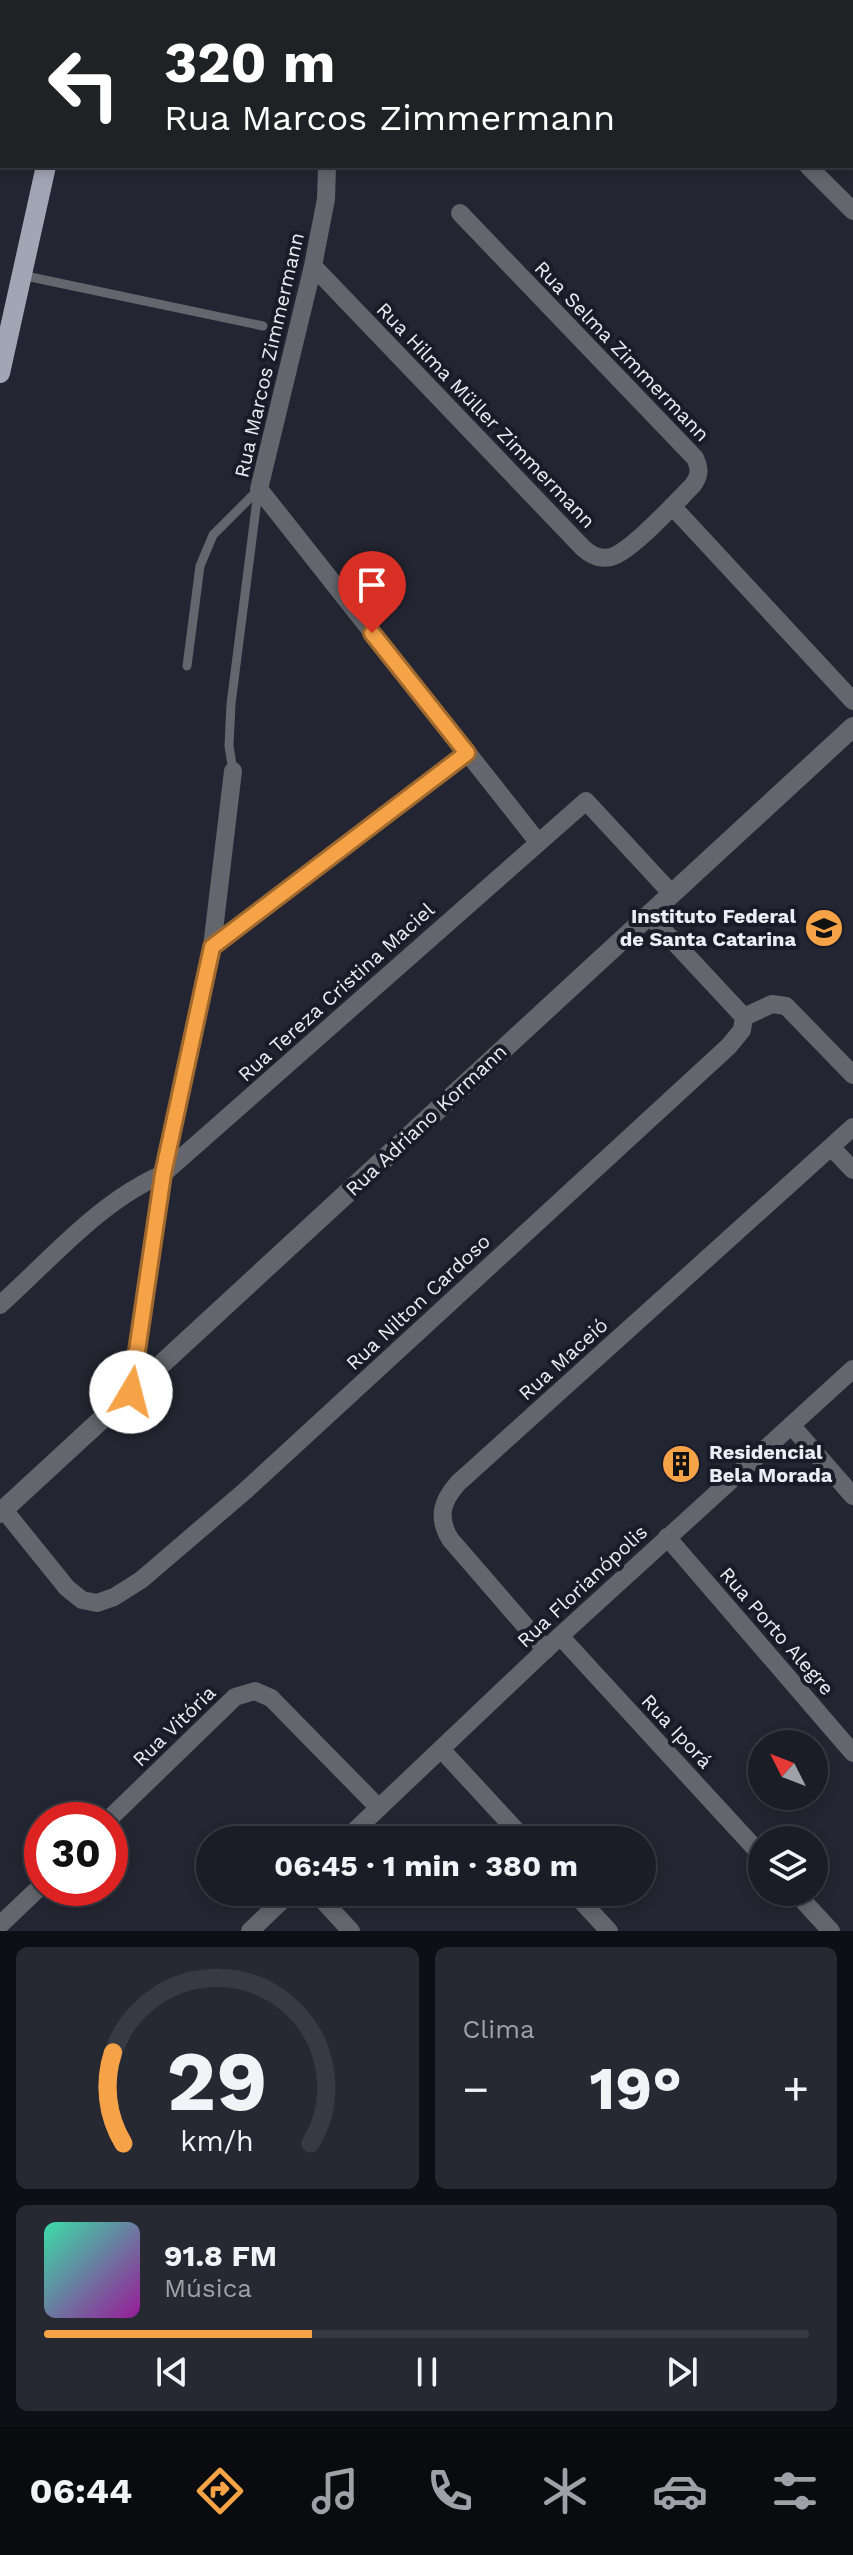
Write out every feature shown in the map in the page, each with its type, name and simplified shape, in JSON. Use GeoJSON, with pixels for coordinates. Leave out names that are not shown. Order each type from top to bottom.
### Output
{"type":"FeatureCollection","features":[{"type":"Feature","properties":{"kind":"main road"},"geometry":{"type":"LineString","coordinates":[[0,373],[46,168]]}},
{"type":"Feature","properties":{"kind":"street","name":"Rua Marcos Zimmermann"},"geometry":{"type":"LineString","coordinates":[[327,168],[326,199],[313,266],[259,489],[538,842]]}},
{"type":"Feature","properties":{"kind":"street"},"geometry":{"type":"LineString","coordinates":[[810,168],[853,211]]}},
{"type":"Feature","properties":{"kind":"street","name":"Rua Selma Zimmermann"},"geometry":{"type":"LineString","coordinates":[[460,213],[695,458],[699,468],[698,478],[672,506]]}},
{"type":"Feature","properties":{"kind":"street","name":"Rua Hilma Müller Zimmermann"},"geometry":{"type":"LineString","coordinates":[[313,266],[590,554],[602,559],[614,557],[634,543],[672,506]]}},
{"type":"Feature","properties":{"kind":"street"},"geometry":{"type":"LineString","coordinates":[[672,506],[853,701]]}},
{"type":"Feature","properties":{"kind":"street","name":"Rua Adriano Kormann"},"geometry":{"type":"LineString","coordinates":[[2,1512],[853,727]]}},
{"type":"Feature","properties":{"kind":"street"},"geometry":{"type":"LineString","coordinates":[[212,947],[467,753]]}},
{"type":"Feature","properties":{"kind":"street"},"geometry":{"type":"LineString","coordinates":[[131,1392],[163,1174],[212,947],[233,771]]}},
{"type":"Feature","properties":{"kind":"street","name":"Rua Tereza Cristina Maciel"},"geometry":{"type":"LineString","coordinates":[[0,1305],[111,1203],[138,1185],[163,1174],[586,801],[672,894]]}},
{"type":"Feature","properties":{"kind":"street"},"geometry":{"type":"LineString","coordinates":[[649,915],[744,1017],[760,1007],[772,1004],[786,1006],[853,1075]]}},
{"type":"Feature","properties":{"kind":"street","name":"Rua Nilton Cardoso"},"geometry":{"type":"LineString","coordinates":[[2,1512],[67,1588],[82,1600],[97,1603],[114,1597],[141,1580],[245,1491],[729,1046],[742,1030],[744,1017]]}},
{"type":"Feature","properties":{"kind":"street","name":"Rua Maceió"},"geometry":{"type":"LineString","coordinates":[[546,1650],[450,1539],[442,1519],[447,1498],[458,1483],[853,1127]]}},
{"type":"Feature","properties":{"kind":"street"},"geometry":{"type":"LineString","coordinates":[[831,1147],[853,1170]]}},
{"type":"Feature","properties":{"kind":"street","name":"Rua Florianópolis"},"geometry":{"type":"LineString","coordinates":[[360,1826],[560,1636],[853,1369]]}},
{"type":"Feature","properties":{"kind":"street"},"geometry":{"type":"LineString","coordinates":[[791,1425],[853,1496]]}},
{"type":"Feature","properties":{"kind":"street","name":"Rua Porto Alegre"},"geometry":{"type":"LineString","coordinates":[[667,1537],[853,1753]]}},
{"type":"Feature","properties":{"kind":"street","name":"Rua Iporá"},"geometry":{"type":"LineString","coordinates":[[560,1636],[748,1841]]}},
{"type":"Feature","properties":{"kind":"street","name":"Rua Vitória"},"geometry":{"type":"LineString","coordinates":[[127,1802],[235,1697],[255,1691],[271,1698],[379,1808]]}},
{"type":"Feature","properties":{"kind":"street"},"geometry":{"type":"LineString","coordinates":[[441,1749],[512,1826]]}},
{"type":"Feature","properties":{"kind":"street"},"geometry":{"type":"LineString","coordinates":[[0,1925],[24,1902]]}},
{"type":"Feature","properties":{"kind":"street"},"geometry":{"type":"LineString","coordinates":[[250,1931],[276,1906]]}},
{"type":"Feature","properties":{"kind":"street"},"geometry":{"type":"LineString","coordinates":[[328,1906],[351,1931]]}},
{"type":"Feature","properties":{"kind":"street"},"geometry":{"type":"LineString","coordinates":[[586,1906],[609,1931]]}},
{"type":"Feature","properties":{"kind":"street"},"geometry":{"type":"LineString","coordinates":[[808,1906],[831,1931]]}},
{"type":"Feature","properties":{"kind":"lane"},"geometry":{"type":"LineString","coordinates":[[21,275],[263,326]]}},
{"type":"Feature","properties":{"kind":"lane"},"geometry":{"type":"LineString","coordinates":[[187,666],[200,566],[213,535],[259,489]]}},
{"type":"Feature","properties":{"kind":"lane"},"geometry":{"type":"LineString","coordinates":[[233,771],[229,746],[231,704],[259,489]]}},
{"type":"Feature","properties":{"kind":"place","name":"Instituto Federal de Santa Catarina"},"geometry":{"type":"Point","coordinates":[824,928]}},
{"type":"Feature","properties":{"kind":"place","name":"Residencial Bela Morada"},"geometry":{"type":"Point","coordinates":[681,1464]}},
{"type":"Feature","properties":{"kind":"route"},"geometry":{"type":"LineString","coordinates":[[131,1392],[163,1174],[212,947],[467,753],[372,633]]}}]}
